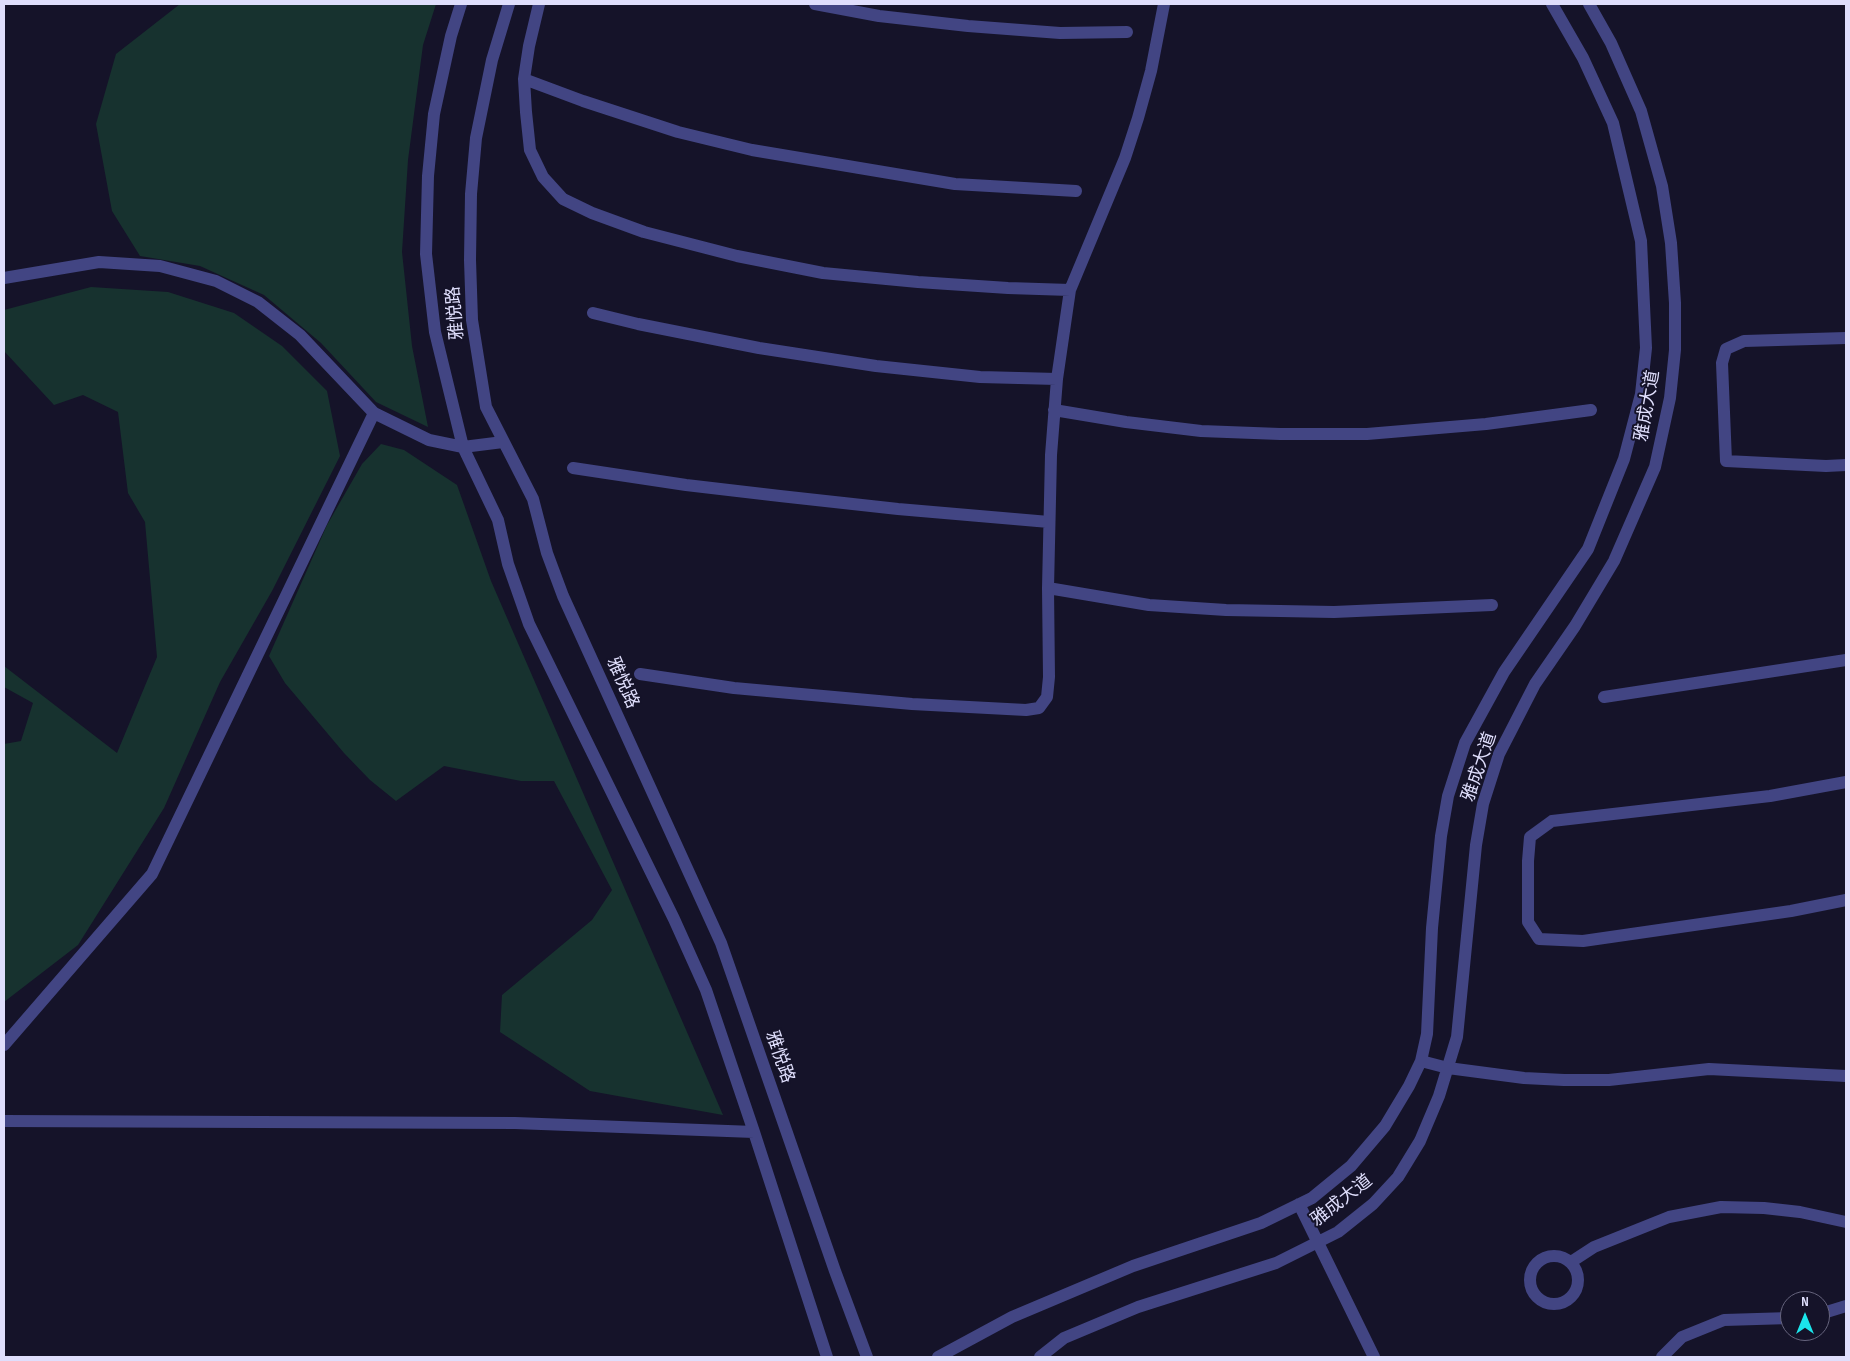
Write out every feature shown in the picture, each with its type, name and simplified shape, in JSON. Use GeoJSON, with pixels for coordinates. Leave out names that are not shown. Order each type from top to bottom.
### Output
{"type":"FeatureCollection","features":[{"type":"Feature","properties":{"kind":"street","name":"雅悦路"},"geometry":{"type":"LineString","coordinates":[[461,4],[451,36],[434,114],[428,176],[426,254],[435,332],[463,447],[498,520],[508,564],[529,624],[674,919],[706,990],[827,1357]]}},
{"type":"Feature","properties":{"kind":"street","name":"雅悦路"},"geometry":{"type":"LineString","coordinates":[[510,4],[492,60],[476,138],[471,194],[472,320],[486,407],[533,499],[547,553],[563,596],[721,943],[835,1272],[867,1357]]}},
{"type":"Feature","properties":{"kind":"street"},"geometry":{"type":"LineString","coordinates":[[539,4],[529,46],[524,79],[530,150],[543,177],[563,199],[592,213],[644,232],[737,256],[823,272],[918,282],[1070,290]]}},
{"type":"Feature","properties":{"kind":"street"},"geometry":{"type":"LineString","coordinates":[[815,4],[879,16],[968,26],[1060,33],[1127,32]]}},
{"type":"Feature","properties":{"kind":"street"},"geometry":{"type":"LineString","coordinates":[[640,674],[734,688],[912,704],[1026,710],[1040,708],[1047,697],[1049,677],[1049,522],[1054,410],[1070,290],[1122,166],[1136,126],[1151,71],[1164,4]]}},
{"type":"Feature","properties":{"kind":"street"},"geometry":{"type":"LineString","coordinates":[[938,1357],[1021,1314],[1133,1266],[1261,1223],[1312,1198],[1350,1166],[1379,1133],[1410,1086],[1421,1061],[1427,1034],[1432,928],[1441,836],[1448,796],[1465,743],[1504,672],[1588,549],[1624,459],[1641,394],[1646,348],[1641,240],[1613,123],[1583,58],[1552,4]]}},
{"type":"Feature","properties":{"kind":"street","name":"雅成大道"},"geometry":{"type":"LineString","coordinates":[[1040,1357],[1064,1338],[1138,1307],[1276,1263],[1338,1232],[1373,1204],[1398,1176],[1420,1141],[1448,1068],[1457,1037],[1478,836],[1483,804],[1499,754],[1535,684],[1575,626],[1614,561],[1655,467],[1670,398],[1675,350],[1675,302],[1671,243],[1662,186],[1641,111],[1611,43],[1589,4]]}},
{"type":"Feature","properties":{"kind":"street"},"geometry":{"type":"LineString","coordinates":[[524,79],[583,101],[678,132],[752,150],[955,184],[1076,191]]}},
{"type":"Feature","properties":{"kind":"street"},"geometry":{"type":"LineString","coordinates":[[4,278],[99,262],[160,266],[216,282],[258,302],[300,335],[374,413],[429,440],[463,447],[503,442]]}},
{"type":"Feature","properties":{"kind":"street"},"geometry":{"type":"LineString","coordinates":[[592,313],[760,348],[876,366],[980,377],[1057,379]]}},
{"type":"Feature","properties":{"kind":"street"},"geometry":{"type":"LineString","coordinates":[[1846,338],[1744,341],[1726,349],[1722,363],[1726,461],[1826,466],[1846,465]]}},
{"type":"Feature","properties":{"kind":"street"},"geometry":{"type":"LineString","coordinates":[[1054,410],[1126,422],[1201,431],[1280,434],[1366,434],[1486,424],[1591,410]]}},
{"type":"Feature","properties":{"kind":"street"},"geometry":{"type":"LineString","coordinates":[[4,1045],[152,874],[374,413]]}},
{"type":"Feature","properties":{"kind":"street"},"geometry":{"type":"LineString","coordinates":[[573,468],[829,501],[1049,522]]}},
{"type":"Feature","properties":{"kind":"street"},"geometry":{"type":"LineString","coordinates":[[1048,588],[1149,604],[1226,610],[1334,612],[1492,604]]}},
{"type":"Feature","properties":{"kind":"street"},"geometry":{"type":"LineString","coordinates":[[1604,696],[1846,660]]}},
{"type":"Feature","properties":{"kind":"street"},"geometry":{"type":"LineString","coordinates":[[1846,782],[1770,796],[1552,821],[1530,837],[1528,922],[1539,939],[1583,941],[1791,911],[1846,900]]}},
{"type":"Feature","properties":{"kind":"street"},"geometry":{"type":"LineString","coordinates":[[1421,1061],[1448,1068],[1524,1078],[1564,1080],[1609,1080],[1708,1069],[1846,1076]]}},
{"type":"Feature","properties":{"kind":"street"},"geometry":{"type":"LineString","coordinates":[[4,1121],[515,1123],[754,1132]]}},
{"type":"Feature","properties":{"kind":"street"},"geometry":{"type":"LineString","coordinates":[[1299,1204],[1374,1357]]}},
{"type":"Feature","properties":{"kind":"street"},"geometry":{"type":"LineString","coordinates":[[1571,1262],[1594,1247],[1669,1217],[1721,1207],[1764,1208],[1800,1212],[1846,1222]]}},
{"type":"Feature","properties":{"kind":"street"},"geometry":{"type":"LineString","coordinates":[[1830,1311],[1846,1306]]}},
{"type":"Feature","properties":{"kind":"street"},"geometry":{"type":"LineString","coordinates":[[1662,1357],[1682,1337],[1724,1320],[1780,1318]]}},
{"type":"Feature","properties":{"kind":"green space"},"geometry":{"type":"Polygon","coordinates":[[[180,4],[436,4],[423,45],[408,160],[402,252],[412,346],[428,427],[376,402],[321,343],[264,295],[200,266],[140,256],[112,211],[96,124],[116,54],[180,4]]]}},
{"type":"Feature","properties":{"kind":"green space"},"geometry":{"type":"Polygon","coordinates":[[[91,287],[168,292],[234,313],[282,346],[327,391],[340,456],[272,591],[220,682],[164,808],[78,945],[4,1002],[4,744],[21,741],[33,703],[4,687],[4,666],[117,753],[157,657],[145,522],[128,493],[118,412],[83,395],[54,405],[4,351],[4,310],[91,287]]]}},
{"type":"Feature","properties":{"kind":"green space"},"geometry":{"type":"Polygon","coordinates":[[[381,444],[404,450],[457,485],[491,581],[723,1115],[590,1091],[500,1032],[502,995],[592,920],[612,890],[554,781],[521,781],[444,766],[396,801],[370,780],[344,753],[285,683],[269,656],[327,525],[362,464],[381,444]]]}}]}
